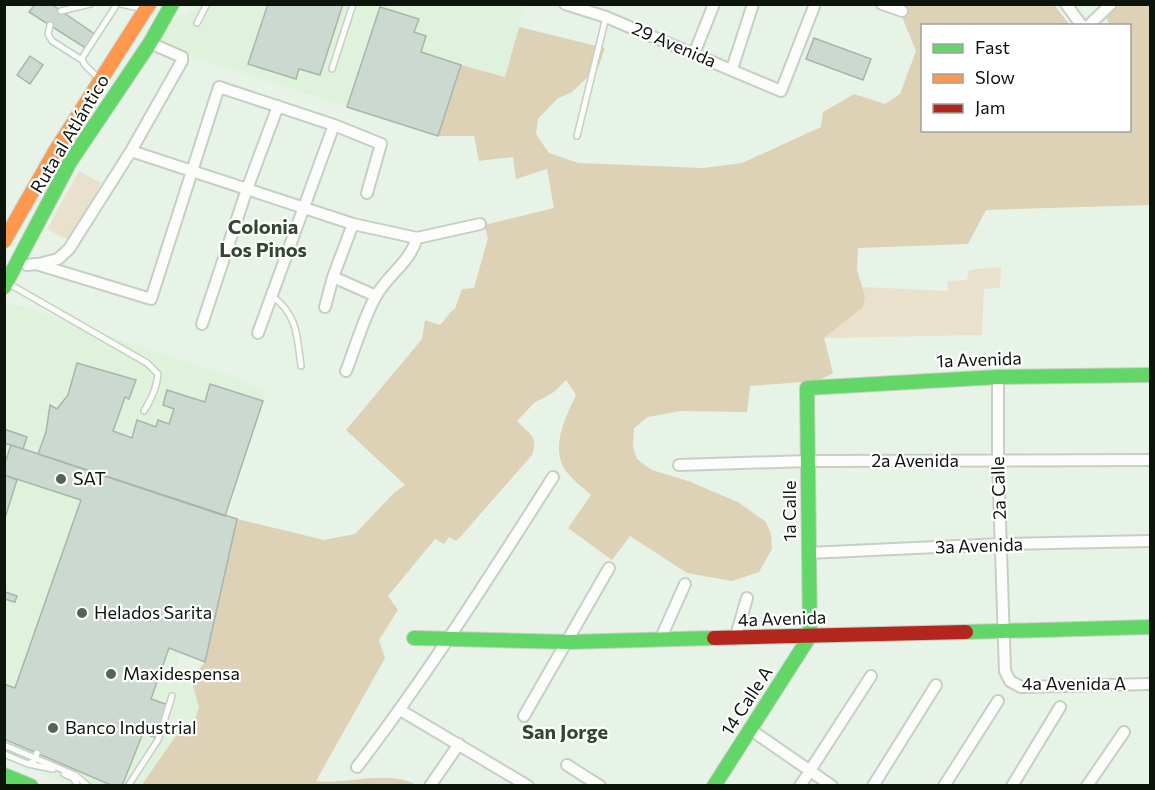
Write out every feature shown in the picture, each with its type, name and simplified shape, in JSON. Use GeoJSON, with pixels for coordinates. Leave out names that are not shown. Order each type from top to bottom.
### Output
{"type":"FeatureCollection","features":[{"type":"Feature","properties":{"kind":"main road","name":"Ruta al Atlántico"},"geometry":{"type":"LineString","coordinates":[[5,285],[70,162],[150,43],[172,4]]}},
{"type":"Feature","properties":{"kind":"main road","name":"Ruta al Atlántico"},"geometry":{"type":"LineString","coordinates":[[4,241],[27,197],[148,6]]}},
{"type":"Feature","properties":{"kind":"main road","name":"1a Avenida"},"geometry":{"type":"LineString","coordinates":[[809,387],[998,377],[1150,375]]}},
{"type":"Feature","properties":{"kind":"main road","name":"1a Calle"},"geometry":{"type":"LineString","coordinates":[[809,387],[806,390],[810,636]]}},
{"type":"Feature","properties":{"kind":"main road","name":"4a Avenida"},"geometry":{"type":"LineString","coordinates":[[414,638],[568,642],[1150,627]]}},
{"type":"Feature","properties":{"kind":"main road","name":"14 Calle A"},"geometry":{"type":"LineString","coordinates":[[714,786],[810,636]]}},
{"type":"Feature","properties":{"kind":"main road"},"geometry":{"type":"LineString","coordinates":[[4,775],[31,786]]}},
{"type":"Feature","properties":{"kind":"street","name":"29 Avenida"},"geometry":{"type":"LineString","coordinates":[[565,4],[606,17],[781,91],[815,4]]}},
{"type":"Feature","properties":{"kind":"street"},"geometry":{"type":"LineString","coordinates":[[694,54],[714,4]]}},
{"type":"Feature","properties":{"kind":"street"},"geometry":{"type":"LineString","coordinates":[[732,69],[753,4]]}},
{"type":"Feature","properties":{"kind":"street"},"geometry":{"type":"LineString","coordinates":[[882,4],[902,11]]}},
{"type":"Feature","properties":{"kind":"street"},"geometry":{"type":"LineString","coordinates":[[1066,4],[1081,24]]}},
{"type":"Feature","properties":{"kind":"street"},"geometry":{"type":"LineString","coordinates":[[1090,24],[1111,4]]}},
{"type":"Feature","properties":{"kind":"street"},"geometry":{"type":"LineString","coordinates":[[150,43],[183,59],[131,151],[64,255],[58,259],[32,264],[151,299],[219,87],[334,125],[381,144],[367,192]]}},
{"type":"Feature","properties":{"kind":"street"},"geometry":{"type":"LineString","coordinates":[[202,324],[278,106]]}},
{"type":"Feature","properties":{"kind":"street"},"geometry":{"type":"LineString","coordinates":[[258,333],[334,125]]}},
{"type":"Feature","properties":{"kind":"street"},"geometry":{"type":"LineString","coordinates":[[131,151],[353,224],[417,238],[480,224]]}},
{"type":"Feature","properties":{"kind":"street"},"geometry":{"type":"LineString","coordinates":[[325,307],[333,277],[353,224]]}},
{"type":"Feature","properties":{"kind":"street"},"geometry":{"type":"LineString","coordinates":[[346,371],[376,296],[405,262],[417,238]]}},
{"type":"Feature","properties":{"kind":"street"},"geometry":{"type":"LineString","coordinates":[[333,277],[376,296]]}},
{"type":"Feature","properties":{"kind":"street","name":"2a Calle"},"geometry":{"type":"LineString","coordinates":[[998,377],[998,461],[1005,671]]}},
{"type":"Feature","properties":{"kind":"street","name":"2a Avenida"},"geometry":{"type":"LineString","coordinates":[[679,465],[808,460],[1150,459]]}},
{"type":"Feature","properties":{"kind":"street"},"geometry":{"type":"LineString","coordinates":[[357,767],[450,638],[553,477]]}},
{"type":"Feature","properties":{"kind":"street","name":"3a Avenida"},"geometry":{"type":"LineString","coordinates":[[808,553],[1001,544],[1150,541]]}},
{"type":"Feature","properties":{"kind":"street"},"geometry":{"type":"LineString","coordinates":[[524,716],[609,568]]}},
{"type":"Feature","properties":{"kind":"street"},"geometry":{"type":"LineString","coordinates":[[660,640],[685,584]]}},
{"type":"Feature","properties":{"kind":"street"},"geometry":{"type":"LineString","coordinates":[[735,639],[747,598]]}},
{"type":"Feature","properties":{"kind":"street","name":"4a Avenida A"},"geometry":{"type":"LineString","coordinates":[[1005,671],[1010,681],[1021,687],[1150,684]]}},
{"type":"Feature","properties":{"kind":"street"},"geometry":{"type":"LineString","coordinates":[[800,786],[871,676]]}},
{"type":"Feature","properties":{"kind":"street"},"geometry":{"type":"LineString","coordinates":[[873,786],[936,685]]}},
{"type":"Feature","properties":{"kind":"street"},"geometry":{"type":"LineString","coordinates":[[944,786],[998,701]]}},
{"type":"Feature","properties":{"kind":"street"},"geometry":{"type":"LineString","coordinates":[[1012,786],[1060,707]]}},
{"type":"Feature","properties":{"kind":"street"},"geometry":{"type":"LineString","coordinates":[[400,710],[522,784]]}},
{"type":"Feature","properties":{"kind":"street"},"geometry":{"type":"LineString","coordinates":[[751,730],[832,786]]}},
{"type":"Feature","properties":{"kind":"street"},"geometry":{"type":"LineString","coordinates":[[1087,786],[1124,732]]}},
{"type":"Feature","properties":{"kind":"street"},"geometry":{"type":"LineString","coordinates":[[430,786],[459,744]]}},
{"type":"Feature","properties":{"kind":"street"},"geometry":{"type":"LineString","coordinates":[[567,765],[600,786]]}},
{"type":"Feature","properties":{"kind":"lane"},"geometry":{"type":"LineString","coordinates":[[61,11],[90,4]]}},
{"type":"Feature","properties":{"kind":"lane"},"geometry":{"type":"LineString","coordinates":[[197,22],[207,4]]}},
{"type":"Feature","properties":{"kind":"lane"},"geometry":{"type":"LineString","coordinates":[[332,69],[353,4]]}},
{"type":"Feature","properties":{"kind":"lane"},"geometry":{"type":"LineString","coordinates":[[82,60],[117,5],[148,6]]}},
{"type":"Feature","properties":{"kind":"lane"},"geometry":{"type":"LineString","coordinates":[[577,136],[606,17]]}},
{"type":"Feature","properties":{"kind":"lane"},"geometry":{"type":"LineString","coordinates":[[50,25],[48,34],[52,41],[82,60],[99,80]]}},
{"type":"Feature","properties":{"kind":"lane"},"geometry":{"type":"LineString","coordinates":[[5,285],[147,363],[158,374],[158,381],[144,411]]}},
{"type":"Feature","properties":{"kind":"lane"},"geometry":{"type":"LineString","coordinates":[[272,296],[283,304],[295,325],[301,366]]}},
{"type":"Feature","properties":{"kind":"lane"},"geometry":{"type":"LineString","coordinates":[[128,786],[158,740],[172,696]]}},
{"type":"Feature","properties":{"kind":"lane"},"geometry":{"type":"LineString","coordinates":[[4,745],[36,756],[75,775],[88,786]]}},
{"type":"Feature","properties":{"kind":"lane"},"geometry":{"type":"LineString","coordinates":[[4,754],[28,764],[51,768],[73,778],[78,786]]}},
{"type":"Feature","properties":{"kind":"lane"},"geometry":{"type":"LineString","coordinates":[[28,764],[36,756]]}},
{"type":"Feature","properties":{"kind":"shaded area"},"geometry":{"type":"Polygon","coordinates":[[[199,5],[525,5],[505,77],[461,65],[438,136],[156,45],[172,21],[199,5]]]}},
{"type":"Feature","properties":{"kind":"shaded area"},"geometry":{"type":"Polygon","coordinates":[[[897,5],[1054,5],[1069,24],[921,24],[921,132],[1131,132],[1131,24],[1108,24],[1106,17],[1120,5],[1150,5],[1150,205],[986,210],[968,244],[858,248],[857,270],[865,296],[863,307],[824,338],[833,373],[818,381],[750,386],[747,412],[680,411],[648,417],[634,428],[633,447],[637,459],[652,470],[688,481],[738,502],[766,522],[771,534],[772,549],[759,572],[732,581],[687,573],[630,536],[612,560],[568,528],[591,495],[569,475],[560,459],[561,431],[576,395],[566,380],[554,392],[534,403],[517,421],[533,439],[532,455],[456,541],[449,537],[444,544],[435,539],[388,596],[398,610],[379,640],[385,658],[316,781],[392,778],[417,785],[141,786],[175,737],[193,725],[199,707],[191,679],[205,662],[237,519],[324,540],[355,534],[394,493],[405,485],[346,430],[422,339],[425,320],[440,325],[455,309],[462,289],[474,288],[488,238],[484,225],[554,208],[547,169],[516,179],[513,157],[479,161],[474,136],[438,136],[461,65],[505,77],[519,27],[605,48],[599,66],[572,92],[557,99],[538,119],[536,134],[549,153],[578,163],[703,168],[742,163],[821,127],[823,112],[854,94],[885,104],[900,94],[916,51],[897,5]]]}},
{"type":"Feature","properties":{"kind":"shaded area"},"geometry":{"type":"Polygon","coordinates":[[[79,171],[101,183],[70,241],[47,229],[79,171]]]}},
{"type":"Feature","properties":{"kind":"shaded area"},"geometry":{"type":"Polygon","coordinates":[[[1001,267],[1000,288],[984,289],[982,335],[824,338],[863,307],[865,296],[863,287],[948,291],[947,281],[967,280],[969,270],[1001,267]]]}},
{"type":"Feature","properties":{"kind":"shaded area"},"geometry":{"type":"Polygon","coordinates":[[[8,302],[231,376],[266,393],[173,674],[191,679],[199,707],[193,725],[175,737],[141,785],[69,785],[5,758],[4,308],[8,302]]]}},
{"type":"Feature","properties":{"kind":"building"},"geometry":{"type":"Polygon","coordinates":[[[35,4],[51,4],[96,35],[87,49],[29,12],[35,4]]]}},
{"type":"Feature","properties":{"kind":"building"},"geometry":{"type":"Polygon","coordinates":[[[268,4],[343,4],[320,75],[299,69],[296,79],[248,64],[268,4]]]}},
{"type":"Feature","properties":{"kind":"building"},"geometry":{"type":"Polygon","coordinates":[[[380,7],[419,19],[414,32],[426,36],[421,52],[461,65],[438,136],[347,107],[380,7]]]}},
{"type":"Feature","properties":{"kind":"building"},"geometry":{"type":"Polygon","coordinates":[[[814,38],[871,59],[863,80],[806,59],[814,38]]]}},
{"type":"Feature","properties":{"kind":"building"},"geometry":{"type":"Polygon","coordinates":[[[30,56],[43,65],[30,84],[17,75],[30,56]]]}},
{"type":"Feature","properties":{"kind":"building"},"geometry":{"type":"Polygon","coordinates":[[[77,363],[136,380],[129,399],[125,397],[113,431],[132,438],[137,420],[156,427],[158,420],[169,424],[174,409],[163,405],[167,390],[205,402],[210,384],[263,401],[225,516],[38,454],[46,432],[50,405],[57,409],[68,395],[77,363]]]}},
{"type":"Feature","properties":{"kind":"building"},"geometry":{"type":"Polygon","coordinates":[[[4,429],[27,437],[23,449],[4,443],[4,429]]]}},
{"type":"Feature","properties":{"kind":"building"},"geometry":{"type":"Polygon","coordinates":[[[11,445],[237,519],[205,662],[169,648],[151,699],[168,705],[154,737],[143,733],[122,786],[113,786],[4,739],[4,684],[15,688],[81,500],[4,475],[4,466],[11,445]]]}},
{"type":"Feature","properties":{"kind":"building"},"geometry":{"type":"Polygon","coordinates":[[[4,475],[17,480],[4,521],[4,475]]]}},
{"type":"Feature","properties":{"kind":"building"},"geometry":{"type":"Polygon","coordinates":[[[5,592],[17,596],[15,602],[4,599],[5,592]]]}},
{"type":"Feature","properties":{"kind":"traffic: fast"},"geometry":{"type":"LineString","coordinates":[[4,287],[70,162],[150,43],[172,4]]}},
{"type":"Feature","properties":{"kind":"traffic: fast"},"geometry":{"type":"LineString","coordinates":[[810,636],[807,388],[998,377],[1150,375]]}},
{"type":"Feature","properties":{"kind":"traffic: fast"},"geometry":{"type":"LineString","coordinates":[[966,632],[1150,627]]}},
{"type":"Feature","properties":{"kind":"traffic: fast"},"geometry":{"type":"LineString","coordinates":[[714,786],[810,636]]}},
{"type":"Feature","properties":{"kind":"traffic: fast"},"geometry":{"type":"LineString","coordinates":[[414,638],[568,642],[714,638]]}},
{"type":"Feature","properties":{"kind":"traffic: fast"},"geometry":{"type":"LineString","coordinates":[[4,775],[31,786]]}},
{"type":"Feature","properties":{"kind":"traffic: slow"},"geometry":{"type":"LineString","coordinates":[[4,241],[56,150],[149,4]]}},
{"type":"Feature","properties":{"kind":"traffic: jam"},"geometry":{"type":"LineString","coordinates":[[714,638],[966,632]]}},
{"type":"Feature","properties":{"kind":"place","name":"SAT"},"geometry":{"type":"Point","coordinates":[61,479]}},
{"type":"Feature","properties":{"kind":"place","name":"Helados Sarita"},"geometry":{"type":"Point","coordinates":[82,613]}},
{"type":"Feature","properties":{"kind":"place","name":"Maxidespensa"},"geometry":{"type":"Point","coordinates":[111,674]}},
{"type":"Feature","properties":{"kind":"place","name":"Banco Industrial"},"geometry":{"type":"Point","coordinates":[53,728]}},
{"type":"Feature","properties":{"kind":"district","name":"Colonia Los Pinos"},"geometry":{"type":"Point","coordinates":[263,238]}},
{"type":"Feature","properties":{"kind":"district","name":"San Jorge"},"geometry":{"type":"Point","coordinates":[565,732]}}]}
